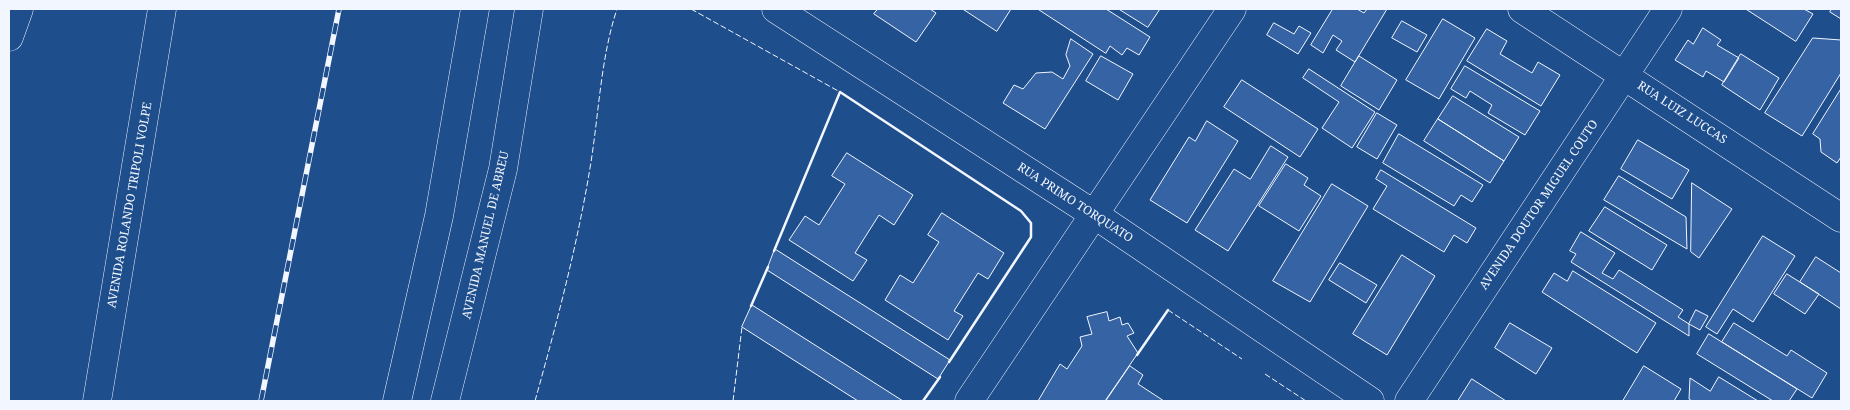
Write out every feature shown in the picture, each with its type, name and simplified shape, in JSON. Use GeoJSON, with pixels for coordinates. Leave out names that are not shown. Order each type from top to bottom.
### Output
{"type":"FeatureCollection","features":[{"type":"Feature","properties":{"kind":"street"},"geometry":{"type":"LineString","coordinates":[[9,37],[19,9]]}},
{"type":"Feature","properties":{"kind":"street","name":"AVENIDA ROLANDO TRIPOLI VOLPE"},"geometry":{"type":"LineString","coordinates":[[97,401],[162,9]]}},
{"type":"Feature","properties":{"kind":"street"},"geometry":{"type":"LineString","coordinates":[[397,401],[439,216],[475,9]]}},
{"type":"Feature","properties":{"kind":"street","name":"AVENIDA MANUEL DE ABREU"},"geometry":{"type":"LineString","coordinates":[[445,401],[504,168],[529,9]]}},
{"type":"Feature","properties":{"kind":"street"},"geometry":{"type":"LineString","coordinates":[[969,401],[1232,9]]}},
{"type":"Feature","properties":{"kind":"street","name":"RUA LUIZ LUCCAS"},"geometry":{"type":"LineString","coordinates":[[1522,9],[1841,218]]}},
{"type":"Feature","properties":{"kind":"street","name":"AVENIDA DOUTOR MIGUEL COUTO"},"geometry":{"type":"LineString","coordinates":[[1409,401],[1668,9]]}},
{"type":"Feature","properties":{"kind":"street","name":"RUA PRIMO TORQUATO"},"geometry":{"type":"LineString","coordinates":[[784,11],[1095,215],[1370,401]]}},
{"type":"Feature","properties":{"kind":"building"},"geometry":{"type":"Polygon","coordinates":[[[878,9],[930,9],[936,13],[916,42],[874,14],[878,9]]]}},
{"type":"Feature","properties":{"kind":"building"},"geometry":{"type":"Polygon","coordinates":[[[963,9],[1011,9],[997,31],[963,9]]]}},
{"type":"Feature","properties":{"kind":"building"},"geometry":{"type":"Polygon","coordinates":[[[1038,9],[1106,9],[1150,37],[1139,55],[1127,48],[1122,55],[1110,46],[1106,53],[1038,9]]]}},
{"type":"Feature","properties":{"kind":"building"},"geometry":{"type":"Polygon","coordinates":[[[1119,9],[1160,9],[1148,27],[1119,9]]]}},
{"type":"Feature","properties":{"kind":"building"},"geometry":{"type":"Polygon","coordinates":[[[1333,9],[1357,9],[1364,13],[1367,9],[1387,9],[1355,62],[1336,50],[1342,41],[1333,35],[1323,53],[1311,45],[1333,9]]]}},
{"type":"Feature","properties":{"kind":"building"},"geometry":{"type":"Polygon","coordinates":[[[1746,9],[1804,9],[1813,14],[1796,41],[1746,9]]]}},
{"type":"Feature","properties":{"kind":"building"},"geometry":{"type":"Polygon","coordinates":[[[1832,9],[1841,9],[1841,19],[1830,12],[1832,9]]]}},
{"type":"Feature","properties":{"kind":"building"},"geometry":{"type":"Polygon","coordinates":[[[1443,19],[1475,38],[1439,99],[1406,80],[1443,19]]]}},
{"type":"Feature","properties":{"kind":"building"},"geometry":{"type":"Polygon","coordinates":[[[1402,21],[1427,35],[1417,52],[1392,38],[1402,21]]]}},
{"type":"Feature","properties":{"kind":"building"},"geometry":{"type":"Polygon","coordinates":[[[1274,23],[1294,34],[1299,26],[1311,33],[1298,54],[1267,35],[1274,23]]]}},
{"type":"Feature","properties":{"kind":"building"},"geometry":{"type":"Polygon","coordinates":[[[1703,28],[1721,40],[1717,45],[1739,58],[1724,82],[1706,71],[1703,77],[1675,60],[1688,40],[1693,44],[1703,28]]]}},
{"type":"Feature","properties":{"kind":"building"},"geometry":{"type":"Polygon","coordinates":[[[1487,29],[1507,41],[1500,54],[1532,73],[1538,62],[1560,75],[1541,106],[1467,61],[1487,29]]]}},
{"type":"Feature","properties":{"kind":"building"},"geometry":{"type":"Polygon","coordinates":[[[1813,38],[1841,40],[1841,73],[1802,136],[1765,113],[1813,38]]]}},
{"type":"Feature","properties":{"kind":"building"},"geometry":{"type":"Polygon","coordinates":[[[1071,39],[1093,54],[1045,129],[1003,103],[1014,85],[1023,89],[1036,73],[1052,72],[1063,79],[1070,66],[1066,55],[1071,39]]]}},
{"type":"Feature","properties":{"kind":"building"},"geometry":{"type":"Polygon","coordinates":[[[1741,54],[1779,78],[1760,110],[1722,85],[1741,54]]]}},
{"type":"Feature","properties":{"kind":"building"},"geometry":{"type":"Polygon","coordinates":[[[1101,56],[1133,74],[1118,100],[1086,81],[1101,56]]]}},
{"type":"Feature","properties":{"kind":"building"},"geometry":{"type":"Polygon","coordinates":[[[1359,56],[1397,80],[1379,110],[1341,86],[1359,56]]]}},
{"type":"Feature","properties":{"kind":"building"},"geometry":{"type":"Polygon","coordinates":[[[1465,66],[1540,111],[1525,135],[1488,113],[1492,105],[1470,91],[1466,98],[1451,89],[1465,66]]]}},
{"type":"Feature","properties":{"kind":"building"},"geometry":{"type":"Polygon","coordinates":[[[1309,69],[1375,112],[1352,148],[1322,128],[1339,102],[1303,78],[1309,69]]]}},
{"type":"Feature","properties":{"kind":"building"},"geometry":{"type":"Polygon","coordinates":[[[1242,80],[1318,129],[1300,157],[1224,107],[1242,80]]]}},
{"type":"Feature","properties":{"kind":"building"},"geometry":{"type":"Polygon","coordinates":[[[1841,89],[1841,157],[1837,163],[1821,152],[1820,139],[1813,134],[1841,89]]]}},
{"type":"Feature","properties":{"kind":"building"},"geometry":{"type":"Polygon","coordinates":[[[1453,96],[1519,137],[1504,161],[1438,119],[1453,96]]]}},
{"type":"Feature","properties":{"kind":"building"},"geometry":{"type":"Polygon","coordinates":[[[1377,113],[1397,125],[1377,159],[1357,147],[1377,113]]]}},
{"type":"Feature","properties":{"kind":"building"},"geometry":{"type":"Polygon","coordinates":[[[1438,119],[1504,161],[1490,183],[1424,141],[1438,119]]]}},
{"type":"Feature","properties":{"kind":"building"},"geometry":{"type":"Polygon","coordinates":[[[1207,121],[1238,141],[1187,223],[1150,200],[1189,137],[1195,141],[1207,121]]]}},
{"type":"Feature","properties":{"kind":"building"},"geometry":{"type":"Polygon","coordinates":[[[1399,134],[1483,185],[1472,202],[1461,195],[1454,206],[1383,163],[1399,134]]]}},
{"type":"Feature","properties":{"kind":"building"},"geometry":{"type":"Polygon","coordinates":[[[1638,140],[1689,170],[1672,199],[1621,169],[1638,140]]]}},
{"type":"Feature","properties":{"kind":"building"},"geometry":{"type":"Polygon","coordinates":[[[1271,146],[1288,157],[1228,251],[1195,230],[1234,169],[1250,179],[1271,146]]]}},
{"type":"Feature","properties":{"kind":"building"},"geometry":{"type":"Polygon","coordinates":[[[847,153],[913,195],[894,225],[879,215],[855,253],[867,260],[853,281],[789,240],[805,216],[819,225],[845,184],[832,176],[847,153]]]}},
{"type":"Feature","properties":{"kind":"building"},"geometry":{"type":"Polygon","coordinates":[[[1286,164],[1308,178],[1304,185],[1321,196],[1299,231],[1259,206],[1286,164]]]}},
{"type":"Feature","properties":{"kind":"building"},"geometry":{"type":"Polygon","coordinates":[[[1381,170],[1476,228],[1467,243],[1454,235],[1444,252],[1373,209],[1387,186],[1376,179],[1381,170]]]}},
{"type":"Feature","properties":{"kind":"building"},"geometry":{"type":"Polygon","coordinates":[[[1619,176],[1686,217],[1687,249],[1604,200],[1619,176]]]}},
{"type":"Feature","properties":{"kind":"building"},"geometry":{"type":"Polygon","coordinates":[[[1692,183],[1732,209],[1699,258],[1691,252],[1692,183]]]}},
{"type":"Feature","properties":{"kind":"building"},"geometry":{"type":"Polygon","coordinates":[[[1332,184],[1368,206],[1310,302],[1273,281],[1332,184]]]}},
{"type":"Feature","properties":{"kind":"building"},"geometry":{"type":"Polygon","coordinates":[[[1605,207],[1667,245],[1652,270],[1589,231],[1605,207]]]}},
{"type":"Feature","properties":{"kind":"building"},"geometry":{"type":"Polygon","coordinates":[[[942,213],[1004,253],[988,279],[978,273],[954,311],[963,316],[948,340],[885,300],[900,275],[913,283],[939,242],[928,235],[942,213]]]}},
{"type":"Feature","properties":{"kind":"building"},"geometry":{"type":"Polygon","coordinates":[[[1581,232],[1615,253],[1602,273],[1613,279],[1619,270],[1683,310],[1678,317],[1689,324],[1689,336],[1571,262],[1576,254],[1570,251],[1581,232]]]}},
{"type":"Feature","properties":{"kind":"building"},"geometry":{"type":"Polygon","coordinates":[[[1763,236],[1795,256],[1753,322],[1733,309],[1717,334],[1706,327],[1763,236]]]}},
{"type":"Feature","properties":{"kind":"building"},"geometry":{"type":"Polygon","coordinates":[[[775,249],[950,360],[938,379],[767,270],[775,249]]]}},
{"type":"Feature","properties":{"kind":"building"},"geometry":{"type":"Polygon","coordinates":[[[1402,255],[1435,276],[1387,355],[1353,334],[1402,255]]]}},
{"type":"Feature","properties":{"kind":"building"},"geometry":{"type":"Polygon","coordinates":[[[1816,257],[1841,273],[1841,309],[1800,282],[1816,257]]]}},
{"type":"Feature","properties":{"kind":"building"},"geometry":{"type":"Polygon","coordinates":[[[1340,263],[1377,285],[1366,303],[1329,280],[1340,263]]]}},
{"type":"Feature","properties":{"kind":"building"},"geometry":{"type":"Polygon","coordinates":[[[1573,271],[1656,323],[1637,353],[1542,292],[1554,273],[1567,281],[1573,271]]]}},
{"type":"Feature","properties":{"kind":"building"},"geometry":{"type":"Polygon","coordinates":[[[1787,274],[1819,294],[1805,314],[1774,294],[1787,274]]]}},
{"type":"Feature","properties":{"kind":"building"},"geometry":{"type":"Polygon","coordinates":[[[752,305],[903,401],[858,401],[742,327],[752,305]]]}},
{"type":"Feature","properties":{"kind":"building"},"geometry":{"type":"Polygon","coordinates":[[[1696,310],[1708,316],[1700,330],[1689,324],[1696,310]]]}},
{"type":"Feature","properties":{"kind":"building"},"geometry":{"type":"Polygon","coordinates":[[[1107,312],[1109,321],[1120,317],[1122,325],[1128,323],[1134,333],[1127,336],[1138,353],[1105,401],[1038,401],[1060,364],[1067,369],[1082,346],[1080,337],[1092,334],[1087,317],[1107,312]]]}},
{"type":"Feature","properties":{"kind":"building"},"geometry":{"type":"Polygon","coordinates":[[[1510,323],[1552,348],[1536,374],[1495,348],[1510,323]]]}},
{"type":"Feature","properties":{"kind":"building"},"geometry":{"type":"Polygon","coordinates":[[[1734,323],[1787,356],[1791,350],[1827,373],[1812,398],[1722,342],[1734,323]]]}},
{"type":"Feature","properties":{"kind":"building"},"geometry":{"type":"Polygon","coordinates":[[[1709,334],[1797,389],[1789,401],[1773,401],[1697,354],[1709,334]]]}},
{"type":"Feature","properties":{"kind":"building"},"geometry":{"type":"Polygon","coordinates":[[[1130,366],[1143,375],[1138,384],[1164,401],[1106,401],[1130,366]]]}},
{"type":"Feature","properties":{"kind":"building"},"geometry":{"type":"Polygon","coordinates":[[[1644,366],[1681,389],[1674,401],[1623,401],[1644,366]]]}},
{"type":"Feature","properties":{"kind":"building"},"geometry":{"type":"Polygon","coordinates":[[[1719,377],[1758,401],[1692,401],[1689,399],[1690,378],[1710,391],[1719,377]]]}},
{"type":"Feature","properties":{"kind":"building"},"geometry":{"type":"Polygon","coordinates":[[[1472,379],[1506,401],[1458,401],[1472,379]]]}},
{"type":"Feature","properties":{"kind":"railway"},"geometry":{"type":"LineString","coordinates":[[261,401],[339,9]]}},
{"type":"Feature","properties":{"kind":"fence"},"geometry":{"type":"LineString","coordinates":[[535,401],[559,312],[580,222],[591,162],[607,46],[617,9]]}},
{"type":"Feature","properties":{"kind":"fence"},"geometry":{"type":"LineString","coordinates":[[691,9],[840,92]]}},
{"type":"Feature","properties":{"kind":"fence"},"geometry":{"type":"LineString","coordinates":[[1168,310],[1242,359]]}},
{"type":"Feature","properties":{"kind":"fence"},"geometry":{"type":"LineString","coordinates":[[733,401],[742,327]]}},
{"type":"Feature","properties":{"kind":"fence"},"geometry":{"type":"LineString","coordinates":[[1265,374],[1306,401]]}},
{"type":"Feature","properties":{"kind":"wall"},"geometry":{"type":"LineString","coordinates":[[774,251],[840,92],[1021,211],[1031,223],[1031,237],[949,362]]}},
{"type":"Feature","properties":{"kind":"wall"},"geometry":{"type":"LineString","coordinates":[[751,306],[768,267]]}},
{"type":"Feature","properties":{"kind":"wall"},"geometry":{"type":"LineString","coordinates":[[1137,355],[1168,310]]}},
{"type":"Feature","properties":{"kind":"wall"},"geometry":{"type":"LineString","coordinates":[[923,401],[940,377]]}}]}
